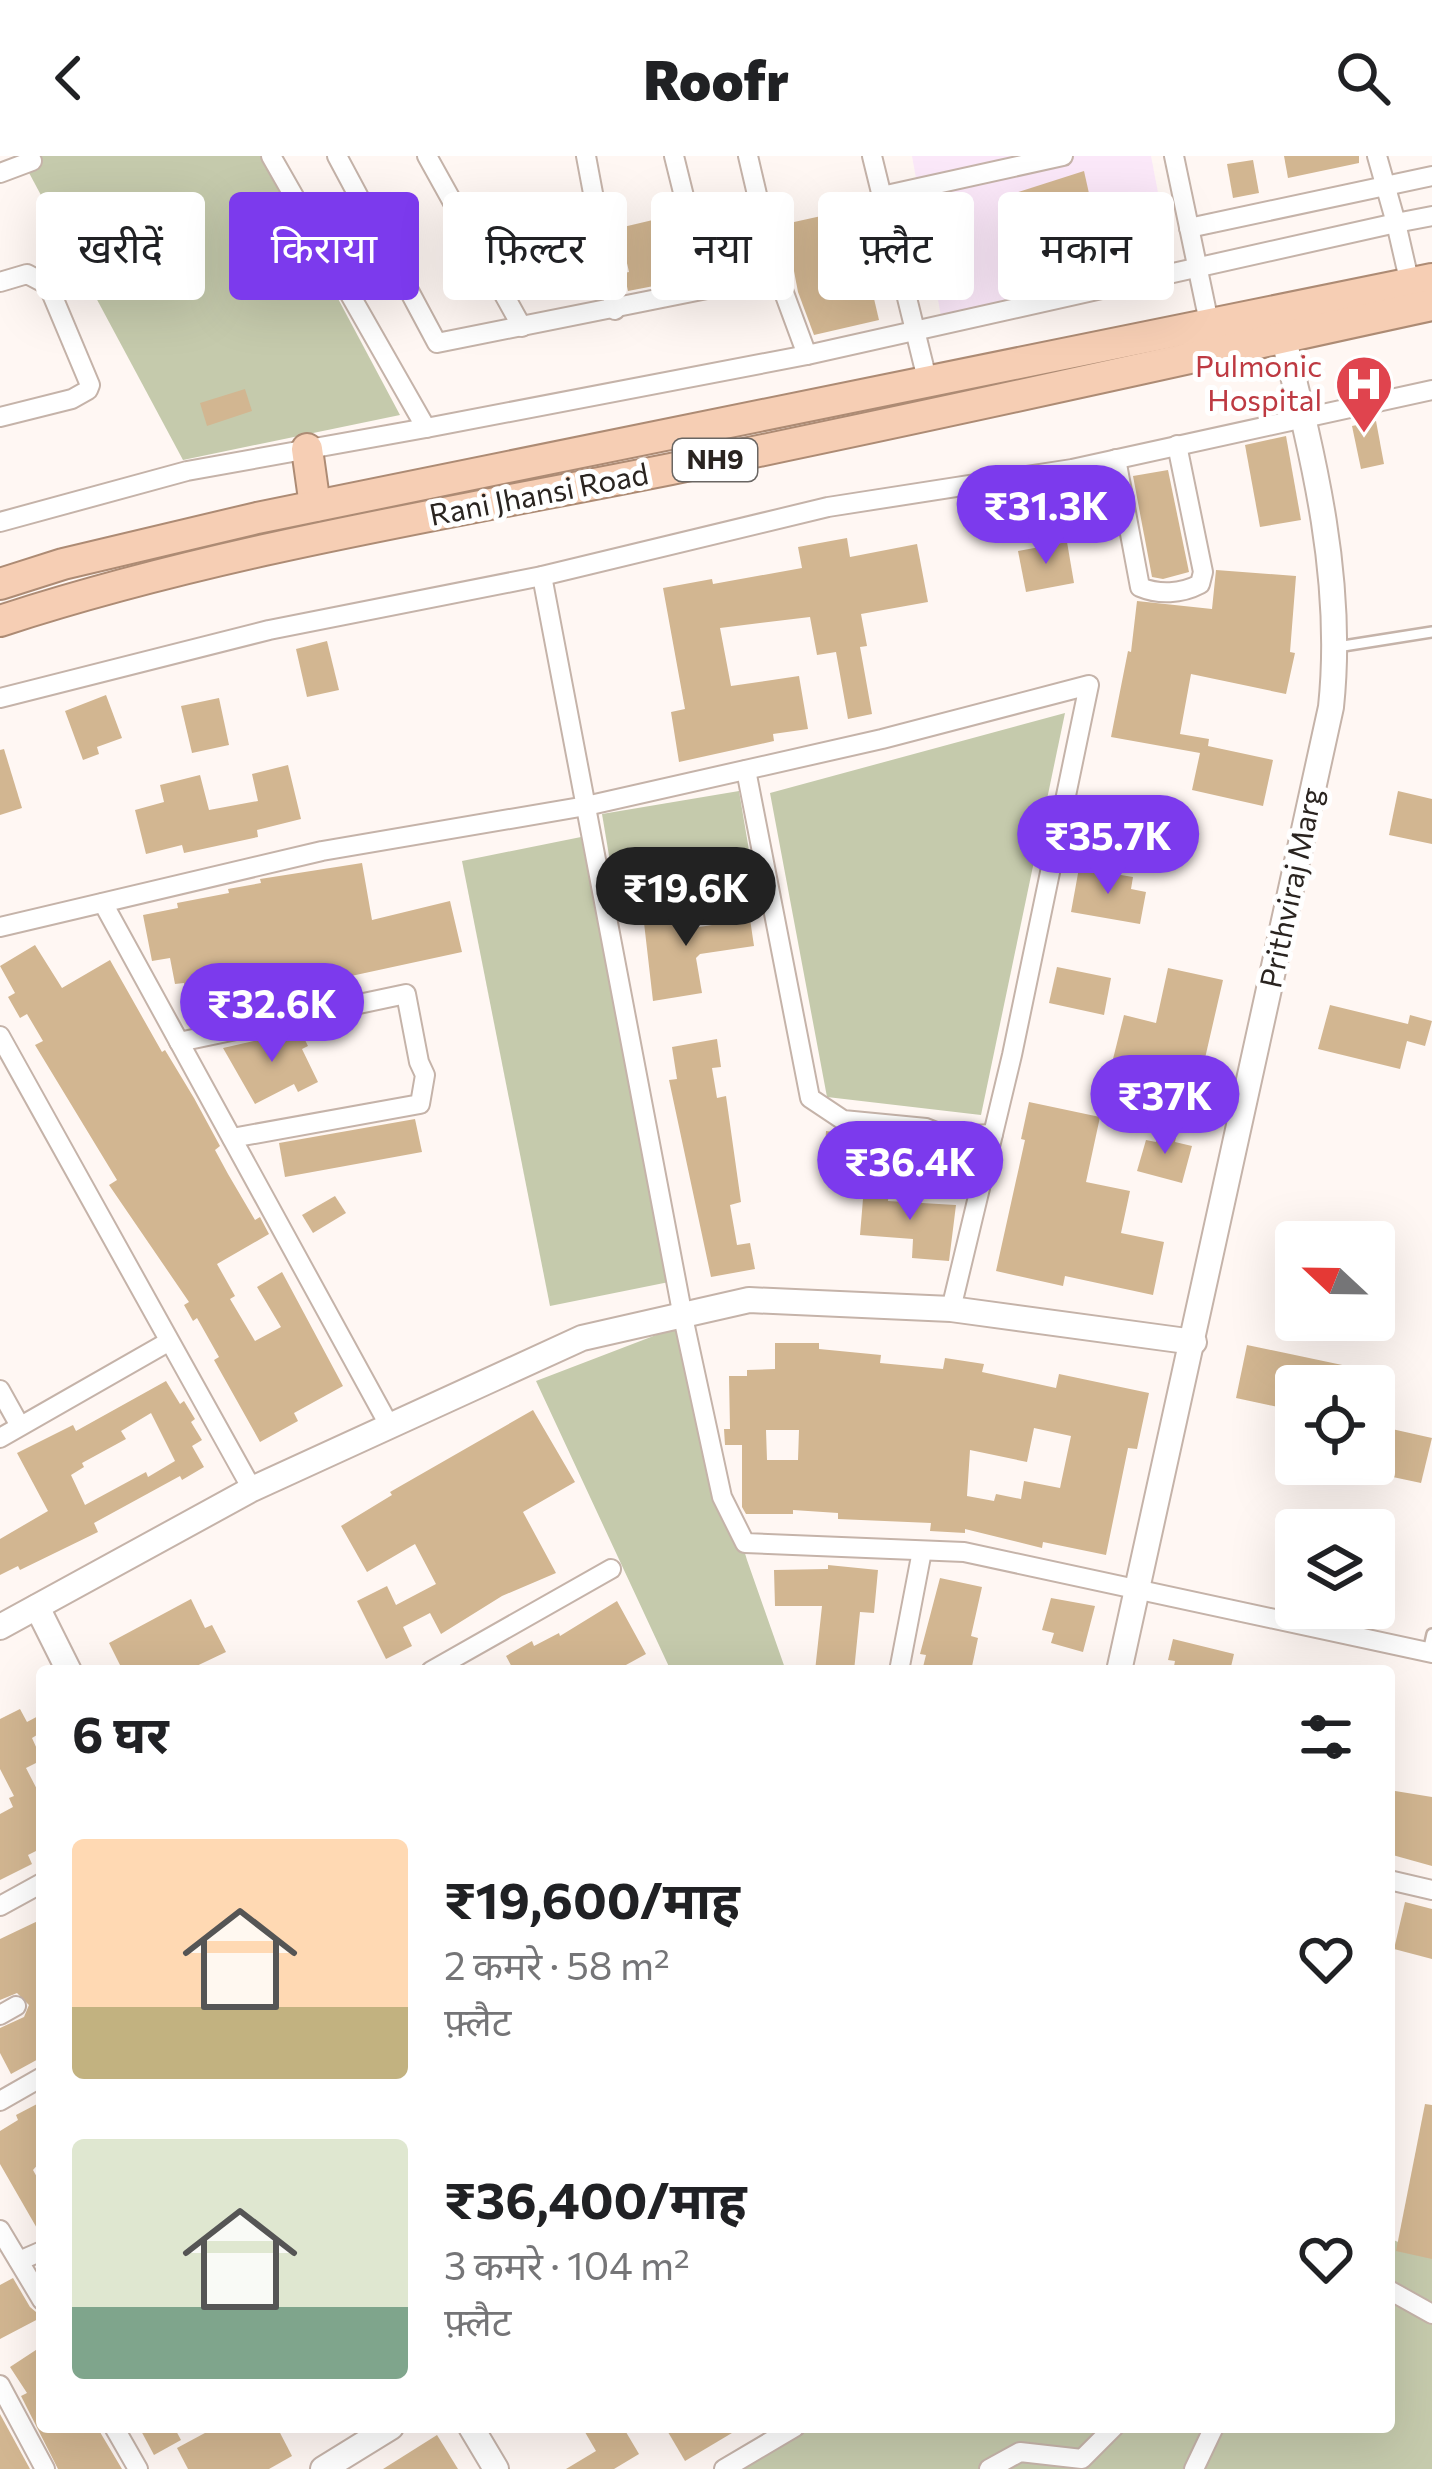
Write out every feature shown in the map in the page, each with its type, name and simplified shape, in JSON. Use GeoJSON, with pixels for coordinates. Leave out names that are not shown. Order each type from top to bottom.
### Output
{"type":"FeatureCollection","features":[{"type":"Feature","properties":{"kind":"highway","name":"Rani Jhansi Road"},"geometry":{"type":"LineString","coordinates":[[0,621],[89,592],[283,546],[943,415],[1424,290]]}},
{"type":"Feature","properties":{"kind":"highway","name":"Rani Jhansi Road"},"geometry":{"type":"LineString","coordinates":[[0,584],[63,564],[316,506],[1210,327],[1280,325]]}},
{"type":"Feature","properties":{"kind":"highway"},"geometry":{"type":"LineString","coordinates":[[307,449],[316,506]]}},
{"type":"Feature","properties":{"kind":"highway"},"geometry":{"type":"LineString","coordinates":[[524,465],[531,497]]}},
{"type":"Feature","properties":{"kind":"highway"},"geometry":{"type":"LineString","coordinates":[[456,478],[460,511]]}},
{"type":"Feature","properties":{"kind":"street"},"geometry":{"type":"LineString","coordinates":[[272,156],[426,428]]}},
{"type":"Feature","properties":{"kind":"street"},"geometry":{"type":"LineString","coordinates":[[337,156],[437,343],[659,300]]}},
{"type":"Feature","properties":{"kind":"street"},"geometry":{"type":"LineString","coordinates":[[428,156],[522,328]]}},
{"type":"Feature","properties":{"kind":"street"},"geometry":{"type":"LineString","coordinates":[[586,156],[615,310]]}},
{"type":"Feature","properties":{"kind":"street"},"geometry":{"type":"LineString","coordinates":[[674,156],[683,192]]}},
{"type":"Feature","properties":{"kind":"street"},"geometry":{"type":"LineString","coordinates":[[748,156],[756,192]]}},
{"type":"Feature","properties":{"kind":"street"},"geometry":{"type":"LineString","coordinates":[[872,156],[881,192]]}},
{"type":"Feature","properties":{"kind":"street"},"geometry":{"type":"LineString","coordinates":[[900,192],[1063,156]]}},
{"type":"Feature","properties":{"kind":"street"},"geometry":{"type":"LineString","coordinates":[[1174,156],[1210,327]]}},
{"type":"Feature","properties":{"kind":"street"},"geometry":{"type":"LineString","coordinates":[[1377,156],[1396,223],[1424,290]]}},
{"type":"Feature","properties":{"kind":"street"},"geometry":{"type":"LineString","coordinates":[[0,173],[32,161]]}},
{"type":"Feature","properties":{"kind":"street"},"geometry":{"type":"LineString","coordinates":[[1189,228],[1432,176]]}},
{"type":"Feature","properties":{"kind":"street"},"geometry":{"type":"LineString","coordinates":[[0,522],[187,471],[807,355],[1432,216]]}},
{"type":"Feature","properties":{"kind":"street"},"geometry":{"type":"LineString","coordinates":[[0,282],[28,274],[47,285],[90,385],[72,399],[0,418]]}},
{"type":"Feature","properties":{"kind":"street"},"geometry":{"type":"LineString","coordinates":[[787,300],[807,355]]}},
{"type":"Feature","properties":{"kind":"street"},"geometry":{"type":"LineString","coordinates":[[907,300],[928,383]]}},
{"type":"Feature","properties":{"kind":"street","name":"Prithviraj Marg"},"geometry":{"type":"LineString","coordinates":[[1120,1665],[1331,707],[1336,647],[1332,560],[1280,325]]}},
{"type":"Feature","properties":{"kind":"street"},"geometry":{"type":"LineString","coordinates":[[0,698],[269,630],[542,576],[827,507],[1116,459],[1432,389]]}},
{"type":"Feature","properties":{"kind":"street"},"geometry":{"type":"LineString","coordinates":[[1116,459],[1140,587],[1163,593],[1191,589],[1200,584],[1203,572],[1177,445]]}},
{"type":"Feature","properties":{"kind":"street"},"geometry":{"type":"LineString","coordinates":[[542,576],[683,1317],[722,1497],[745,1544],[964,1552],[1430,1646]]}},
{"type":"Feature","properties":{"kind":"street"},"geometry":{"type":"LineString","coordinates":[[0,927],[322,851],[586,806],[1088,685],[951,1309]]}},
{"type":"Feature","properties":{"kind":"street"},"geometry":{"type":"LineString","coordinates":[[746,770],[810,1098],[843,1120],[926,1128],[946,1136],[993,1134]]}},
{"type":"Feature","properties":{"kind":"street"},"geometry":{"type":"LineString","coordinates":[[103,903],[388,1425]]}},
{"type":"Feature","properties":{"kind":"street"},"geometry":{"type":"LineString","coordinates":[[179,1042],[406,994],[425,1075],[420,1104],[232,1138]]}},
{"type":"Feature","properties":{"kind":"street"},"geometry":{"type":"LineString","coordinates":[[0,1036],[252,1489]]}},
{"type":"Feature","properties":{"kind":"street"},"geometry":{"type":"LineString","coordinates":[[0,1627],[252,1489],[581,1338],[749,1300],[951,1309],[1194,1342]]}},
{"type":"Feature","properties":{"kind":"street"},"geometry":{"type":"LineString","coordinates":[[0,1438],[168,1342]]}},
{"type":"Feature","properties":{"kind":"street"},"geometry":{"type":"LineString","coordinates":[[0,1390],[20,1426]]}},
{"type":"Feature","properties":{"kind":"street"},"geometry":{"type":"LineString","coordinates":[[900,1665],[922,1551]]}},
{"type":"Feature","properties":{"kind":"street"},"geometry":{"type":"LineString","coordinates":[[442,1665],[611,1569]]}},
{"type":"Feature","properties":{"kind":"street"},"geometry":{"type":"LineString","coordinates":[[37,1607],[65,1665]]}},
{"type":"Feature","properties":{"kind":"street"},"geometry":{"type":"LineString","coordinates":[[1395,1881],[1432,1890]]}},
{"type":"Feature","properties":{"kind":"street"},"geometry":{"type":"LineString","coordinates":[[0,1906],[36,1886]]}},
{"type":"Feature","properties":{"kind":"street"},"geometry":{"type":"LineString","coordinates":[[0,2101],[36,2080]]}},
{"type":"Feature","properties":{"kind":"street"},"geometry":{"type":"LineString","coordinates":[[0,2230],[36,2290]]}},
{"type":"Feature","properties":{"kind":"street"},"geometry":{"type":"LineString","coordinates":[[19,2261],[36,2254]]}},
{"type":"Feature","properties":{"kind":"street"},"geometry":{"type":"LineString","coordinates":[[1395,2293],[1432,2314]]}},
{"type":"Feature","properties":{"kind":"street"},"geometry":{"type":"LineString","coordinates":[[0,2385],[45,2469]]}},
{"type":"Feature","properties":{"kind":"street"},"geometry":{"type":"LineString","coordinates":[[117,2433],[138,2469]]}},
{"type":"Feature","properties":{"kind":"street"},"geometry":{"type":"LineString","coordinates":[[323,2469],[381,2433]]}},
{"type":"Feature","properties":{"kind":"street"},"geometry":{"type":"LineString","coordinates":[[475,2433],[496,2469]]}},
{"type":"Feature","properties":{"kind":"street"},"geometry":{"type":"LineString","coordinates":[[724,2469],[785,2433]]}},
{"type":"Feature","properties":{"kind":"street"},"geometry":{"type":"LineString","coordinates":[[989,2469],[1020,2452],[1082,2459],[1108,2433]]}},
{"type":"Feature","properties":{"kind":"street"},"geometry":{"type":"LineString","coordinates":[[1194,2469],[1211,2433]]}},
{"type":"Feature","properties":{"kind":"lane"},"geometry":{"type":"LineString","coordinates":[[1336,647],[1432,632]]}},
{"type":"Feature","properties":{"kind":"shaded area"},"geometry":{"type":"Polygon","coordinates":[[[912,156],[1151,156],[1158,192],[998,192],[998,300],[1042,300],[942,322],[938,300],[974,300],[974,192],[919,192],[912,156]]]}},
{"type":"Feature","properties":{"kind":"green space"},"geometry":{"type":"Polygon","coordinates":[[[20,156],[262,156],[281,192],[229,192],[229,300],[339,300],[400,415],[183,460],[97,300],[205,300],[205,192],[39,192],[20,156]]]}},
{"type":"Feature","properties":{"kind":"green space"},"geometry":{"type":"Polygon","coordinates":[[[1065,713],[981,1115],[827,1097],[770,793],[1065,713]]]}},
{"type":"Feature","properties":{"kind":"green space"},"geometry":{"type":"Polygon","coordinates":[[[739,791],[755,886],[618,909],[602,814],[739,791]]]}},
{"type":"Feature","properties":{"kind":"green space"},"geometry":{"type":"Polygon","coordinates":[[[581,837],[669,1282],[550,1306],[462,861],[581,837]]]}},
{"type":"Feature","properties":{"kind":"green space"},"geometry":{"type":"Polygon","coordinates":[[[677,1327],[784,1665],[668,1665],[536,1381],[677,1327]]]}},
{"type":"Feature","properties":{"kind":"green space"},"geometry":{"type":"Polygon","coordinates":[[[1395,2241],[1432,2257],[1432,2469],[727,2469],[784,2433],[1395,2433],[1395,2241]]]}},
{"type":"Feature","properties":{"kind":"building"},"geometry":{"type":"Polygon","coordinates":[[[1284,156],[1359,156],[1359,163],[1288,178],[1284,156]]]}},
{"type":"Feature","properties":{"kind":"building"},"geometry":{"type":"Polygon","coordinates":[[[1253,160],[1259,193],[1233,198],[1227,164],[1253,160]]]}},
{"type":"Feature","properties":{"kind":"building"},"geometry":{"type":"Polygon","coordinates":[[[1084,171],[1089,192],[1019,192],[1084,171]]]}},
{"type":"Feature","properties":{"kind":"building"},"geometry":{"type":"Polygon","coordinates":[[[818,217],[818,300],[874,300],[879,320],[814,335],[794,271],[794,222],[818,217]]]}},
{"type":"Feature","properties":{"kind":"building"},"geometry":{"type":"Polygon","coordinates":[[[651,220],[651,287],[628,291],[627,226],[651,220]]]}},
{"type":"Feature","properties":{"kind":"building"},"geometry":{"type":"Polygon","coordinates":[[[245,389],[252,411],[207,426],[200,403],[245,389]]]}},
{"type":"Feature","properties":{"kind":"building"},"geometry":{"type":"Polygon","coordinates":[[[1376,421],[1384,464],[1361,469],[1352,426],[1376,421]]]}},
{"type":"Feature","properties":{"kind":"building"},"geometry":{"type":"Polygon","coordinates":[[[1286,436],[1301,520],[1260,527],[1245,445],[1286,436]]]}},
{"type":"Feature","properties":{"kind":"building"},"geometry":{"type":"Polygon","coordinates":[[[1168,470],[1189,572],[1163,579],[1152,577],[1133,476],[1168,470]]]}},
{"type":"Feature","properties":{"kind":"building"},"geometry":{"type":"Polygon","coordinates":[[[847,538],[850,557],[917,544],[928,602],[861,614],[867,646],[860,647],[872,714],[848,719],[836,652],[817,655],[810,617],[720,628],[731,686],[799,676],[808,729],[773,734],[774,741],[679,762],[671,712],[685,709],[663,588],[802,568],[798,547],[847,538]]]}},
{"type":"Feature","properties":{"kind":"building"},"geometry":{"type":"Polygon","coordinates":[[[1067,542],[1074,583],[1026,592],[1018,551],[1067,542]]]}},
{"type":"Feature","properties":{"kind":"building"},"geometry":{"type":"Polygon","coordinates":[[[1216,570],[1296,576],[1290,652],[1295,653],[1286,694],[1191,674],[1180,734],[1209,739],[1208,746],[1273,760],[1263,806],[1192,790],[1200,753],[1111,737],[1131,652],[1137,601],[1212,609],[1216,570]]]}},
{"type":"Feature","properties":{"kind":"building"},"geometry":{"type":"Polygon","coordinates":[[[327,641],[339,690],[307,697],[296,649],[327,641]]]}},
{"type":"Feature","properties":{"kind":"building"},"geometry":{"type":"Polygon","coordinates":[[[106,695],[122,738],[97,747],[99,754],[83,760],[65,711],[106,695]]]}},
{"type":"Feature","properties":{"kind":"building"},"geometry":{"type":"Polygon","coordinates":[[[219,698],[229,745],[192,753],[181,706],[219,698]]]}},
{"type":"Feature","properties":{"kind":"building"},"geometry":{"type":"Polygon","coordinates":[[[4,749],[22,808],[0,815],[0,750],[4,749]]]}},
{"type":"Feature","properties":{"kind":"building"},"geometry":{"type":"Polygon","coordinates":[[[288,765],[301,819],[257,830],[258,837],[184,853],[182,845],[146,854],[135,810],[164,802],[160,785],[200,775],[209,810],[258,801],[252,774],[288,765]]]}},
{"type":"Feature","properties":{"kind":"building"},"geometry":{"type":"Polygon","coordinates":[[[1398,791],[1432,799],[1432,844],[1389,835],[1398,791]]]}},
{"type":"Feature","properties":{"kind":"building"},"geometry":{"type":"Polygon","coordinates":[[[362,863],[372,920],[450,901],[462,952],[189,1011],[184,983],[175,984],[170,958],[152,961],[143,915],[229,893],[228,889],[261,883],[260,879],[362,863]]]}},
{"type":"Feature","properties":{"kind":"building"},"geometry":{"type":"Polygon","coordinates":[[[1079,868],[1133,877],[1131,889],[1146,892],[1140,924],[1071,912],[1079,868]]]}},
{"type":"Feature","properties":{"kind":"building"},"geometry":{"type":"Polygon","coordinates":[[[690,906],[693,928],[750,919],[754,946],[700,954],[696,958],[702,993],[653,1001],[643,914],[690,906]]]}},
{"type":"Feature","properties":{"kind":"building"},"geometry":{"type":"Polygon","coordinates":[[[35,945],[62,988],[110,960],[194,1098],[220,1146],[215,1150],[228,1174],[255,1220],[260,1217],[269,1234],[217,1264],[235,1296],[230,1299],[255,1341],[281,1327],[257,1287],[282,1272],[343,1386],[294,1413],[298,1421],[260,1442],[214,1360],[219,1357],[184,1305],[189,1302],[109,1185],[117,1180],[35,1045],[43,1041],[27,1014],[20,1018],[8,997],[15,993],[0,966],[35,945]]]}},
{"type":"Feature","properties":{"kind":"building"},"geometry":{"type":"Polygon","coordinates":[[[1057,967],[1111,978],[1104,1015],[1049,1003],[1057,967]]]}},
{"type":"Feature","properties":{"kind":"building"},"geometry":{"type":"Polygon","coordinates":[[[1168,968],[1223,980],[1200,1080],[1113,1059],[1124,1015],[1156,1023],[1168,968]]]}},
{"type":"Feature","properties":{"kind":"building"},"geometry":{"type":"Polygon","coordinates":[[[1330,1005],[1408,1024],[1410,1015],[1432,1021],[1425,1046],[1407,1041],[1400,1069],[1318,1049],[1330,1005]]]}},
{"type":"Feature","properties":{"kind":"building"},"geometry":{"type":"Polygon","coordinates":[[[301,1032],[308,1046],[302,1049],[318,1082],[298,1092],[294,1084],[255,1104],[223,1048],[301,1032]]]}},
{"type":"Feature","properties":{"kind":"building"},"geometry":{"type":"Polygon","coordinates":[[[717,1039],[721,1067],[712,1068],[717,1098],[726,1096],[741,1202],[730,1205],[737,1245],[750,1243],[755,1269],[711,1277],[669,1080],[677,1079],[672,1047],[717,1039]]]}},
{"type":"Feature","properties":{"kind":"building"},"geometry":{"type":"Polygon","coordinates":[[[1029,1102],[1100,1117],[1086,1182],[1130,1191],[1121,1233],[1164,1242],[1153,1295],[1065,1276],[1063,1286],[996,1271],[1029,1102]]]}},
{"type":"Feature","properties":{"kind":"building"},"geometry":{"type":"Polygon","coordinates":[[[415,1119],[422,1152],[285,1177],[279,1143],[415,1119]]]}},
{"type":"Feature","properties":{"kind":"building"},"geometry":{"type":"Polygon","coordinates":[[[1160,1129],[1177,1133],[1175,1142],[1192,1146],[1182,1183],[1137,1171],[1146,1140],[1156,1142],[1160,1129]]]}},
{"type":"Feature","properties":{"kind":"building"},"geometry":{"type":"Polygon","coordinates":[[[826,1131],[853,1134],[850,1177],[823,1176],[826,1131]]]}},
{"type":"Feature","properties":{"kind":"building"},"geometry":{"type":"Polygon","coordinates":[[[864,1187],[889,1189],[888,1201],[956,1205],[949,1261],[912,1258],[913,1239],[860,1235],[864,1187]]]}},
{"type":"Feature","properties":{"kind":"building"},"geometry":{"type":"Polygon","coordinates":[[[335,1196],[346,1213],[313,1233],[302,1215],[335,1196]]]}},
{"type":"Feature","properties":{"kind":"building"},"geometry":{"type":"Polygon","coordinates":[[[775,1343],[819,1343],[819,1349],[881,1355],[880,1363],[943,1369],[945,1358],[984,1364],[982,1372],[1056,1388],[1059,1374],[1149,1393],[1137,1449],[1128,1448],[1106,1555],[1043,1542],[1042,1548],[965,1529],[965,1533],[930,1531],[931,1523],[838,1519],[838,1513],[793,1510],[793,1514],[746,1514],[742,1445],[725,1445],[724,1429],[730,1429],[729,1376],[775,1369],[775,1343]],[[1034,1428],[1027,1462],[970,1450],[967,1496],[994,1501],[996,1494],[1021,1499],[1024,1481],[1060,1488],[1071,1436],[1034,1428]],[[766,1430],[767,1460],[798,1460],[799,1430],[766,1430]]]}},
{"type":"Feature","properties":{"kind":"building"},"geometry":{"type":"Polygon","coordinates":[[[1247,1345],[1342,1365],[1275,1365],[1275,1406],[1236,1398],[1247,1345]]]}},
{"type":"Feature","properties":{"kind":"building"},"geometry":{"type":"Polygon","coordinates":[[[166,1381],[195,1419],[191,1422],[202,1440],[192,1446],[204,1467],[94,1523],[98,1532],[0,1575],[0,1539],[48,1511],[17,1453],[73,1425],[76,1431],[166,1381]],[[151,1413],[121,1431],[126,1439],[82,1463],[84,1467],[71,1475],[85,1505],[175,1461],[151,1413]]]}},
{"type":"Feature","properties":{"kind":"building"},"geometry":{"type":"Polygon","coordinates":[[[533,1410],[575,1482],[523,1512],[556,1573],[502,1596],[441,1634],[430,1613],[403,1627],[412,1646],[386,1659],[357,1601],[387,1586],[396,1605],[436,1584],[415,1544],[367,1572],[341,1526],[392,1495],[390,1492],[533,1410]]]}},
{"type":"Feature","properties":{"kind":"building"},"geometry":{"type":"Polygon","coordinates":[[[1395,1430],[1432,1438],[1421,1483],[1395,1477],[1395,1430]]]}},
{"type":"Feature","properties":{"kind":"building"},"geometry":{"type":"Polygon","coordinates":[[[828,1565],[878,1570],[874,1613],[860,1612],[855,1665],[816,1665],[822,1606],[775,1606],[774,1570],[828,1569],[828,1565]]]}},
{"type":"Feature","properties":{"kind":"building"},"geometry":{"type":"Polygon","coordinates":[[[940,1578],[982,1587],[971,1636],[978,1638],[972,1665],[924,1665],[926,1655],[920,1654],[940,1578]]]}},
{"type":"Feature","properties":{"kind":"building"},"geometry":{"type":"Polygon","coordinates":[[[1051,1598],[1095,1606],[1083,1652],[1051,1643],[1054,1633],[1042,1630],[1051,1598]]]}},
{"type":"Feature","properties":{"kind":"building"},"geometry":{"type":"Polygon","coordinates":[[[191,1599],[205,1628],[212,1625],[226,1652],[199,1665],[120,1665],[109,1643],[191,1599]]]}},
{"type":"Feature","properties":{"kind":"building"},"geometry":{"type":"Polygon","coordinates":[[[617,1601],[646,1654],[626,1665],[511,1665],[506,1656],[532,1641],[534,1646],[560,1636],[617,1601]]]}},
{"type":"Feature","properties":{"kind":"building"},"geometry":{"type":"Polygon","coordinates":[[[1173,1639],[1234,1654],[1231,1665],[1174,1665],[1175,1661],[1168,1660],[1173,1639]]]}},
{"type":"Feature","properties":{"kind":"building"},"geometry":{"type":"Polygon","coordinates":[[[20,1709],[27,1722],[36,1717],[32,1738],[36,1763],[26,1768],[36,1787],[36,1851],[28,1855],[32,1864],[0,1880],[0,1814],[13,1807],[9,1798],[14,1796],[0,1769],[0,1719],[20,1709]]]}},
{"type":"Feature","properties":{"kind":"building"},"geometry":{"type":"Polygon","coordinates":[[[1395,1791],[1432,1797],[1432,1866],[1395,1856],[1395,1791]]]}},
{"type":"Feature","properties":{"kind":"building"},"geometry":{"type":"Polygon","coordinates":[[[1405,1902],[1432,1909],[1432,1959],[1395,1949],[1405,1902]]]}},
{"type":"Feature","properties":{"kind":"building"},"geometry":{"type":"Polygon","coordinates":[[[36,1922],[36,2060],[11,2074],[0,2053],[0,2028],[24,2017],[29,2005],[17,1993],[0,2000],[0,1939],[36,1922]]]}},
{"type":"Feature","properties":{"kind":"building"},"geometry":{"type":"Polygon","coordinates":[[[1425,2104],[1432,2105],[1432,2259],[1396,2251],[1425,2104]]]}},
{"type":"Feature","properties":{"kind":"building"},"geometry":{"type":"Polygon","coordinates":[[[36,2105],[36,2227],[0,2164],[0,2131],[18,2120],[16,2115],[36,2105]]]}},
{"type":"Feature","properties":{"kind":"building"},"geometry":{"type":"Polygon","coordinates":[[[13,2278],[36,2312],[36,2320],[0,2339],[0,2285],[13,2278]]]}},
{"type":"Feature","properties":{"kind":"building"},"geometry":{"type":"Polygon","coordinates":[[[36,2350],[36,2426],[21,2396],[27,2393],[10,2367],[36,2350]]]}},
{"type":"Feature","properties":{"kind":"building"},"geometry":{"type":"Polygon","coordinates":[[[0,2414],[30,2469],[0,2469],[0,2414]]]}},
{"type":"Feature","properties":{"kind":"building"},"geometry":{"type":"Polygon","coordinates":[[[40,2433],[101,2433],[122,2469],[58,2469],[40,2433]]]}},
{"type":"Feature","properties":{"kind":"building"},"geometry":{"type":"Polygon","coordinates":[[[142,2433],[177,2433],[181,2440],[154,2455],[142,2433]]]}},
{"type":"Feature","properties":{"kind":"building"},"geometry":{"type":"Polygon","coordinates":[[[205,2433],[280,2433],[292,2456],[269,2469],[188,2469],[177,2448],[205,2433]]]}},
{"type":"Feature","properties":{"kind":"building"},"geometry":{"type":"Polygon","coordinates":[[[586,2433],[627,2433],[639,2454],[614,2469],[566,2469],[596,2451],[586,2433]]]}},
{"type":"Feature","properties":{"kind":"building"},"geometry":{"type":"Polygon","coordinates":[[[669,2433],[732,2433],[685,2461],[669,2433]]]}},
{"type":"Feature","properties":{"kind":"building"},"geometry":{"type":"Polygon","coordinates":[[[437,2435],[458,2469],[383,2469],[437,2435]]]}},
{"type":"Feature","properties":{"kind":"place","name":"Pulmonic Hospital"},"geometry":{"type":"Point","coordinates":[1364,435]}}]}
